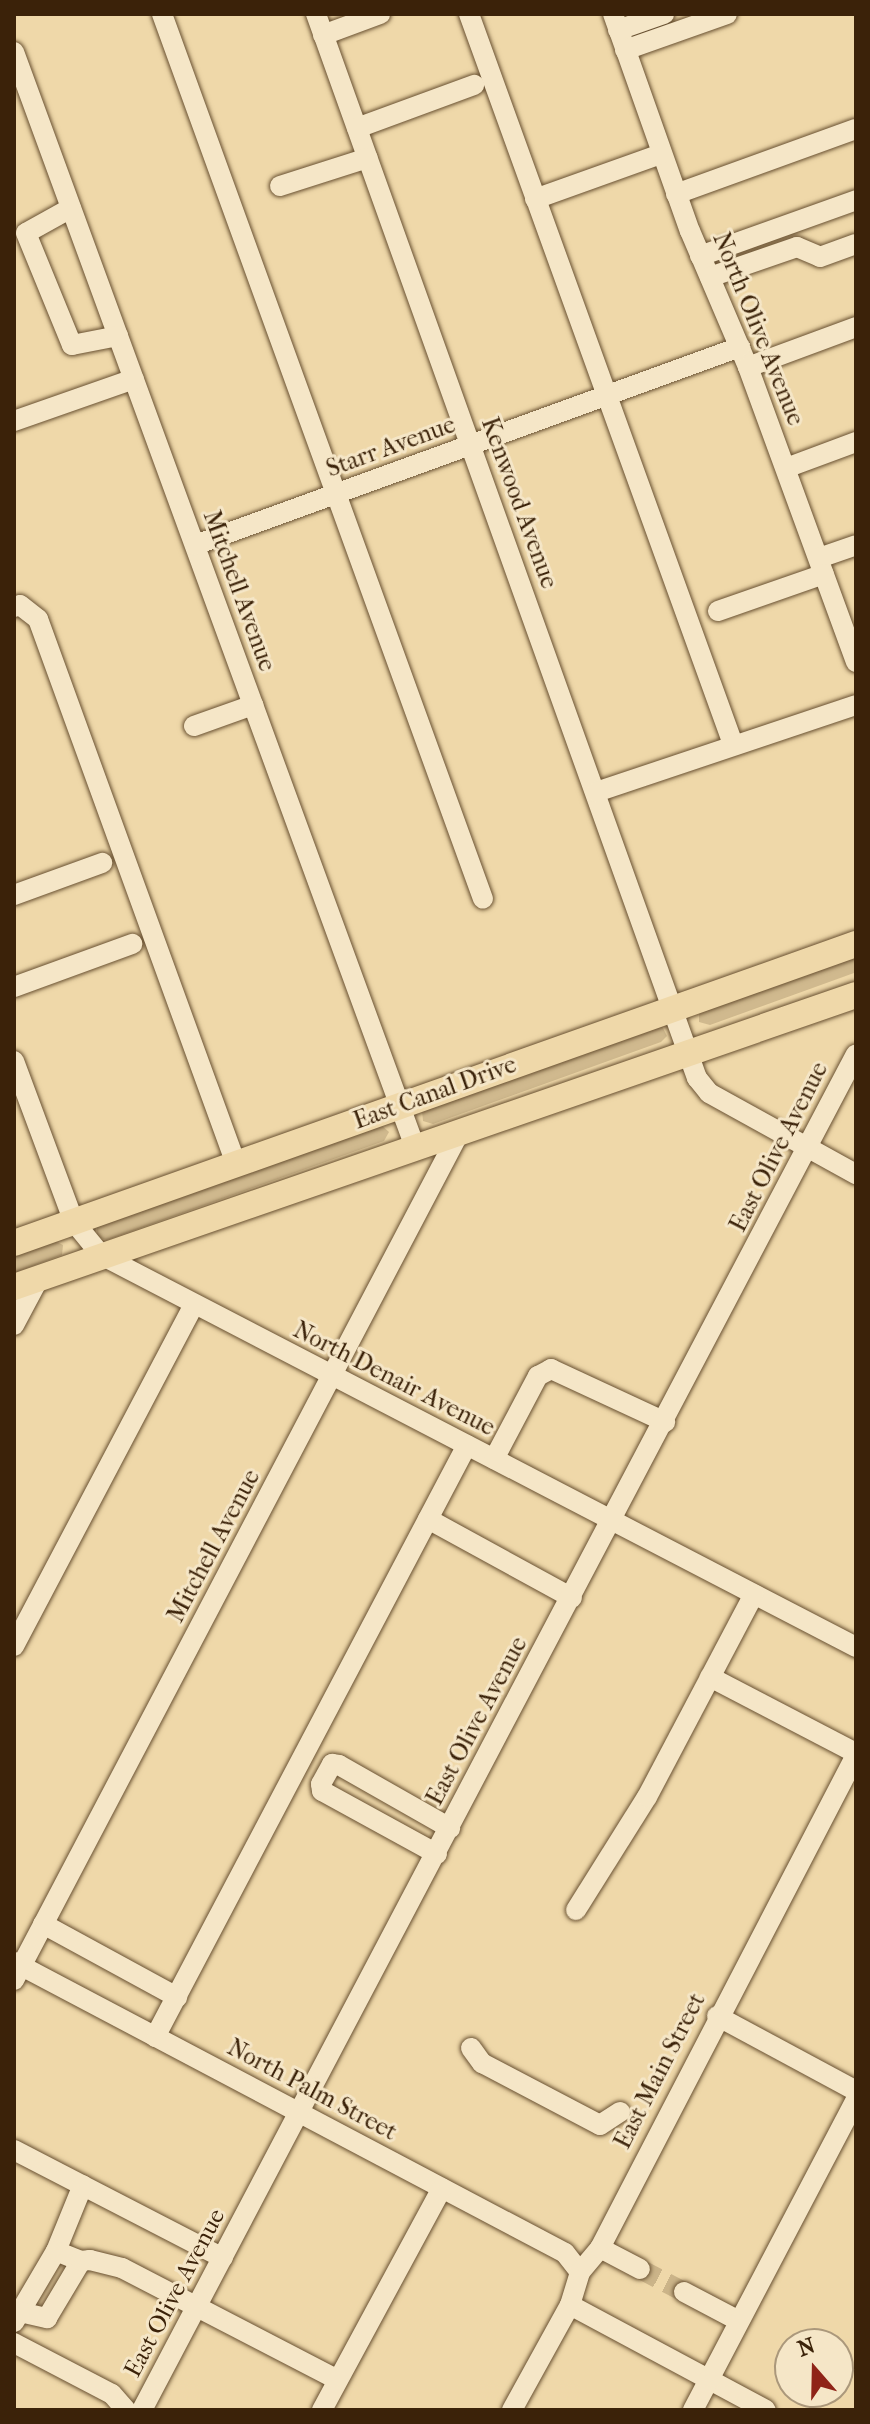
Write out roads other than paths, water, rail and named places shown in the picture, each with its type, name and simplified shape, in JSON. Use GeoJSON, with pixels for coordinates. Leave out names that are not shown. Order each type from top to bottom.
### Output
{"type":"FeatureCollection","features":[{"type":"Feature","properties":{"kind":"main road","name":"East Canal Drive"},"geometry":{"type":"LineString","coordinates":[[14,1243],[856,944]]}},
{"type":"Feature","properties":{"kind":"main road","name":"East Canal Drive"},"geometry":{"type":"LineString","coordinates":[[14,1287],[856,995]]}},
{"type":"Feature","properties":{"kind":"street"},"geometry":{"type":"LineString","coordinates":[[162,14],[483,899]]}},
{"type":"Feature","properties":{"kind":"street","name":"Kenwood Avenue"},"geometry":{"type":"LineString","coordinates":[[316,14],[688,1055],[709,1093],[856,1174]]}},
{"type":"Feature","properties":{"kind":"street"},"geometry":{"type":"LineString","coordinates":[[323,35],[380,14]]}},
{"type":"Feature","properties":{"kind":"street"},"geometry":{"type":"LineString","coordinates":[[469,14],[733,744]]}},
{"type":"Feature","properties":{"kind":"street"},"geometry":{"type":"LineString","coordinates":[[615,22],[664,14]]}},
{"type":"Feature","properties":{"kind":"street"},"geometry":{"type":"LineString","coordinates":[[625,50],[727,14]]}},
{"type":"Feature","properties":{"kind":"street","name":"North Olive Avenue"},"geometry":{"type":"LineString","coordinates":[[615,22],[676,194],[748,367],[856,662]]}},
{"type":"Feature","properties":{"kind":"street","name":"Mitchell Avenue"},"geometry":{"type":"LineString","coordinates":[[14,52],[415,1147]]}},
{"type":"Feature","properties":{"kind":"street"},"geometry":{"type":"LineString","coordinates":[[357,128],[474,85]]}},
{"type":"Feature","properties":{"kind":"street"},"geometry":{"type":"LineString","coordinates":[[676,194],[856,129]]}},
{"type":"Feature","properties":{"kind":"street"},"geometry":{"type":"LineString","coordinates":[[535,199],[661,154]]}},
{"type":"Feature","properties":{"kind":"street"},"geometry":{"type":"LineString","coordinates":[[280,186],[368,158]]}},
{"type":"Feature","properties":{"kind":"street"},"geometry":{"type":"LineString","coordinates":[[700,256],[856,200]]}},
{"type":"Feature","properties":{"kind":"street"},"geometry":{"type":"LineString","coordinates":[[71,208],[26,233],[72,345],[118,336]]}},
{"type":"Feature","properties":{"kind":"street"},"geometry":{"type":"LineString","coordinates":[[710,277],[797,247],[820,257],[856,244]]}},
{"type":"Feature","properties":{"kind":"street"},"geometry":{"type":"LineString","coordinates":[[748,367],[856,327]]}},
{"type":"Feature","properties":{"kind":"street","name":"Starr Avenue"},"geometry":{"type":"LineString","coordinates":[[195,545],[740,347]]}},
{"type":"Feature","properties":{"kind":"street"},"geometry":{"type":"LineString","coordinates":[[14,421],[134,379]]}},
{"type":"Feature","properties":{"kind":"street"},"geometry":{"type":"LineString","coordinates":[[786,468],[856,442]]}},
{"type":"Feature","properties":{"kind":"street"},"geometry":{"type":"LineString","coordinates":[[718,611],[821,566],[856,545]]}},
{"type":"Feature","properties":{"kind":"street"},"geometry":{"type":"LineString","coordinates":[[17,606],[38,619],[236,1164]]}},
{"type":"Feature","properties":{"kind":"street"},"geometry":{"type":"LineString","coordinates":[[194,726],[253,705]]}},
{"type":"Feature","properties":{"kind":"street"},"geometry":{"type":"LineString","coordinates":[[596,792],[856,705]]}},
{"type":"Feature","properties":{"kind":"street"},"geometry":{"type":"LineString","coordinates":[[14,895],[102,863]]}},
{"type":"Feature","properties":{"kind":"street"},"geometry":{"type":"LineString","coordinates":[[14,987],[132,944]]}},
{"type":"Feature","properties":{"kind":"street","name":"East Olive Avenue"},"geometry":{"type":"LineString","coordinates":[[142,2410],[809,1149],[856,1054]]}},
{"type":"Feature","properties":{"kind":"street","name":"North Denair Avenue"},"geometry":{"type":"LineString","coordinates":[[14,1061],[74,1222],[101,1255],[193,1307],[856,1647]]}},
{"type":"Feature","properties":{"kind":"street","name":"Mitchell Avenue"},"geometry":{"type":"LineString","coordinates":[[16,1970],[458,1135]]}},
{"type":"Feature","properties":{"kind":"street"},"geometry":{"type":"LineString","coordinates":[[14,1325],[39,1278]]}},
{"type":"Feature","properties":{"kind":"street"},"geometry":{"type":"LineString","coordinates":[[14,1646],[193,1307]]}},
{"type":"Feature","properties":{"kind":"street"},"geometry":{"type":"LineString","coordinates":[[494,1459],[538,1376],[551,1369],[665,1422]]}},
{"type":"Feature","properties":{"kind":"street"},"geometry":{"type":"LineString","coordinates":[[155,2037],[467,1445]]}},
{"type":"Feature","properties":{"kind":"street"},"geometry":{"type":"LineString","coordinates":[[428,1519],[572,1598]]}},
{"type":"Feature","properties":{"kind":"street"},"geometry":{"type":"LineString","coordinates":[[579,1869],[581,1902],[647,1797],[754,1594]]}},
{"type":"Feature","properties":{"kind":"street"},"geometry":{"type":"LineString","coordinates":[[710,1677],[856,1754]]}},
{"type":"Feature","properties":{"kind":"street","name":"East Main Street"},"geometry":{"type":"LineString","coordinates":[[512,2410],[570,2305],[580,2272],[600,2248],[717,2016],[856,1754]]}},
{"type":"Feature","properties":{"kind":"street"},"geometry":{"type":"LineString","coordinates":[[437,1854],[322,1791],[332,1764],[339,1765],[450,1828]]}},
{"type":"Feature","properties":{"kind":"street"},"geometry":{"type":"LineString","coordinates":[[43,1924],[177,1997]]}},
{"type":"Feature","properties":{"kind":"street","name":"North Palm Street"},"geometry":{"type":"LineString","coordinates":[[16,1970],[155,2037],[565,2253],[580,2272]]}},
{"type":"Feature","properties":{"kind":"street"},"geometry":{"type":"LineString","coordinates":[[717,2016],[856,2091]]}},
{"type":"Feature","properties":{"kind":"street"},"geometry":{"type":"LineString","coordinates":[[471,2048],[482,2063],[600,2125],[620,2112]]}},
{"type":"Feature","properties":{"kind":"street"},"geometry":{"type":"LineString","coordinates":[[693,2410],[856,2099]]}},
{"type":"Feature","properties":{"kind":"street"},"geometry":{"type":"LineString","coordinates":[[14,2150],[223,2258]]}},
{"type":"Feature","properties":{"kind":"street"},"geometry":{"type":"LineString","coordinates":[[81,2261],[47,2318],[17,2317],[56,2251],[83,2185]]}},
{"type":"Feature","properties":{"kind":"street"},"geometry":{"type":"LineString","coordinates":[[322,2410],[442,2188]]}},
{"type":"Feature","properties":{"kind":"street"},"geometry":{"type":"LineString","coordinates":[[600,2248],[640,2269]]}},
{"type":"Feature","properties":{"kind":"street"},"geometry":{"type":"LineString","coordinates":[[56,2251],[81,2261],[122,2268],[338,2380]]}},
{"type":"Feature","properties":{"kind":"street"},"geometry":{"type":"LineString","coordinates":[[684,2292],[739,2321]]}},
{"type":"Feature","properties":{"kind":"street"},"geometry":{"type":"LineString","coordinates":[[570,2305],[766,2410]]}},
{"type":"Feature","properties":{"kind":"street"},"geometry":{"type":"LineString","coordinates":[[14,2343],[112,2394],[126,2410]]}},
{"type":"Feature","properties":{"kind":"tunnel"},"geometry":{"type":"LineString","coordinates":[[640,2269],[684,2292]]}}]}
